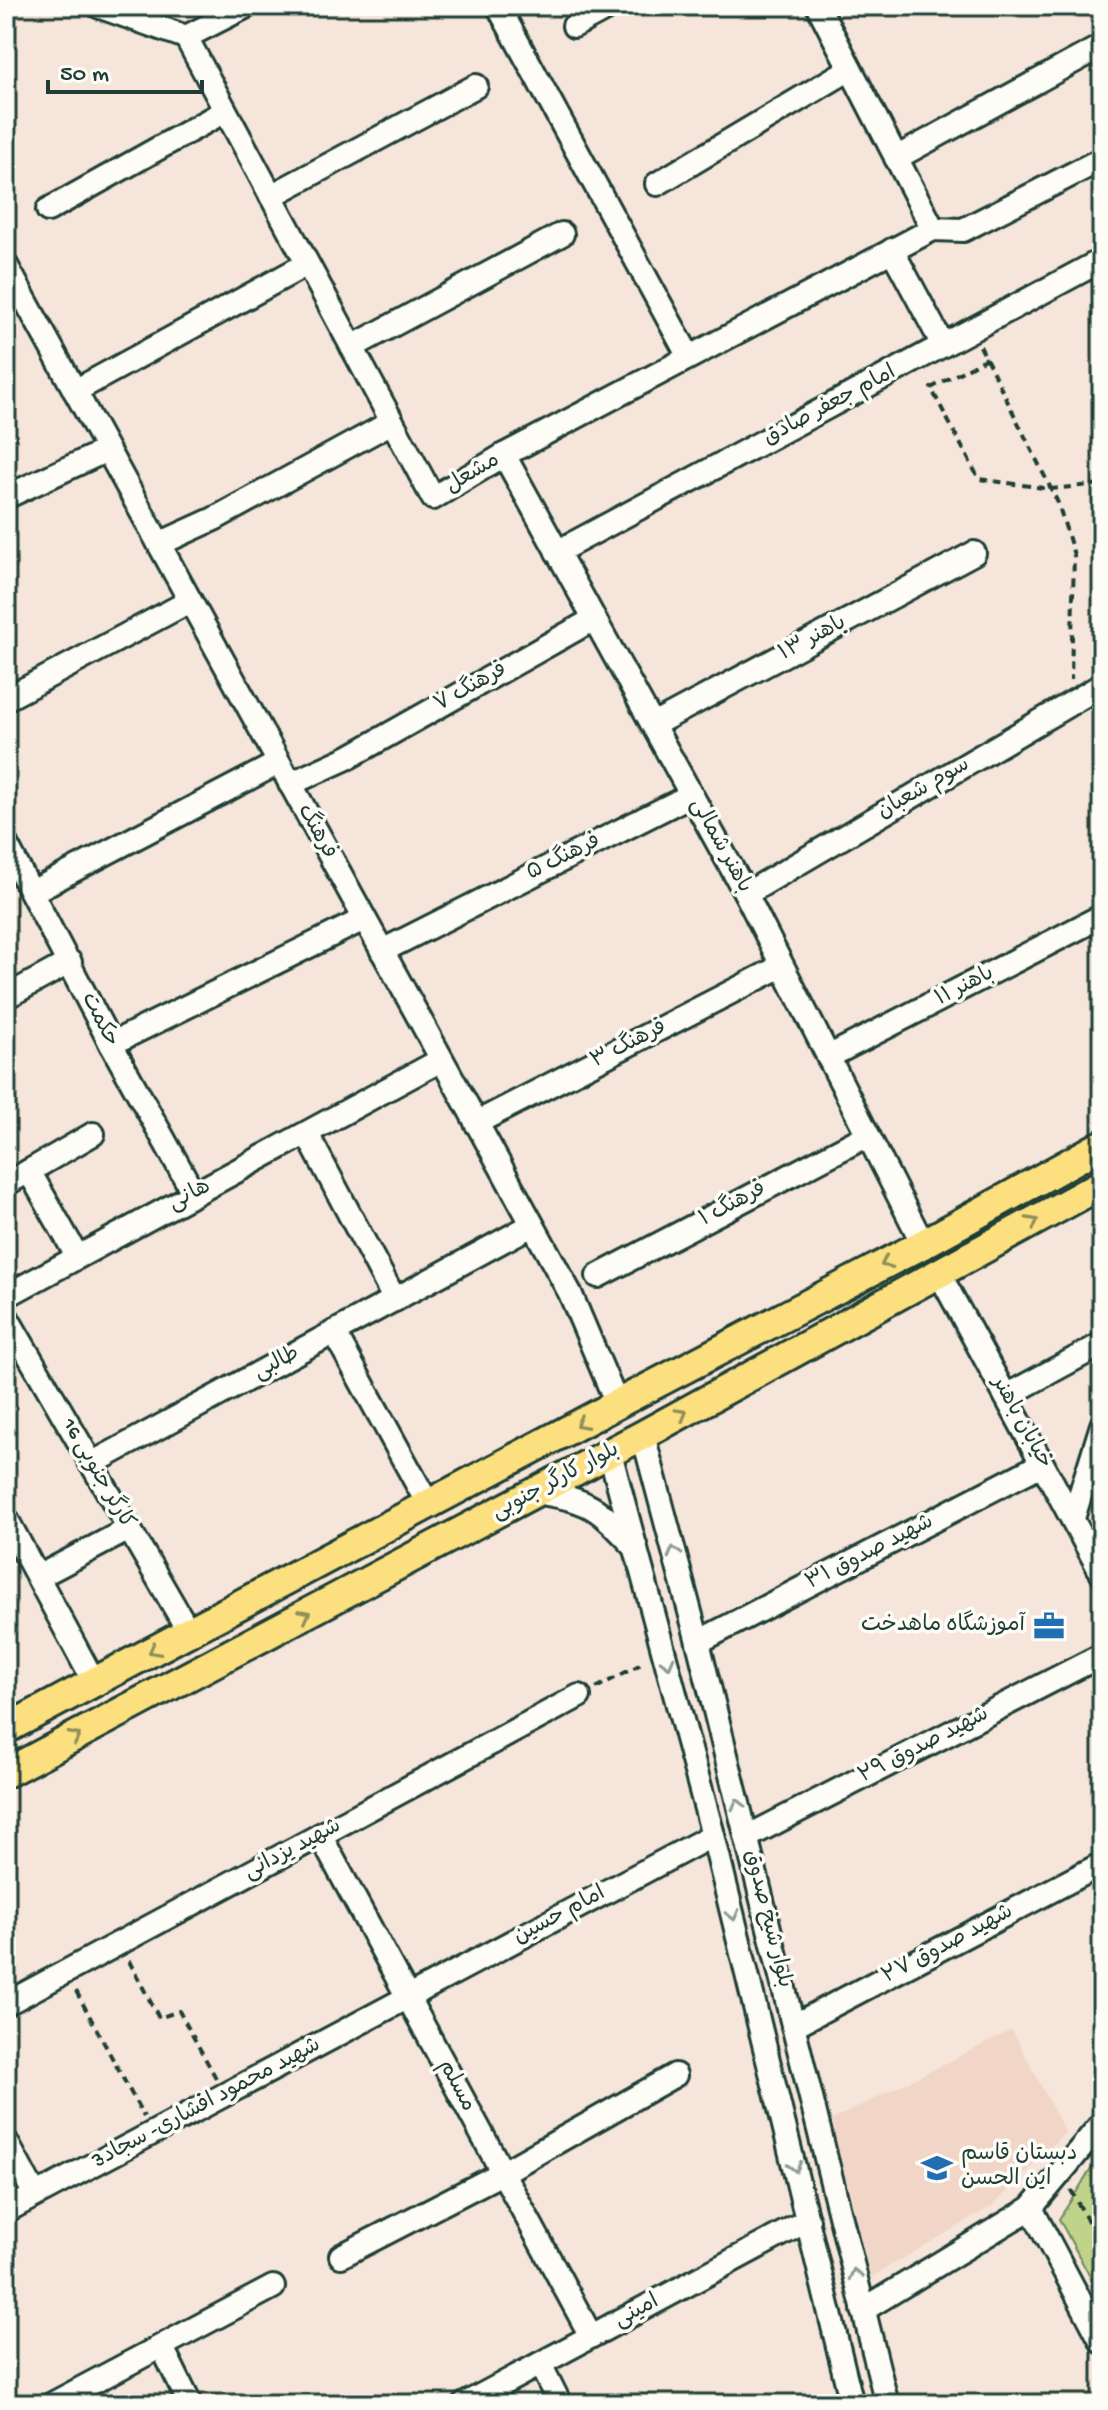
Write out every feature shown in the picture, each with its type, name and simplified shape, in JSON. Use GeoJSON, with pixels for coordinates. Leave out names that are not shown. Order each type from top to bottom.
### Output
{"type":"FeatureCollection","features":[{"type":"Feature","properties":{"kind":"main road","name":"بلوار کارگر جنوبی"},"geometry":{"type":"LineString","coordinates":[[6,1729],[972,1218],[1102,1145]]}},
{"type":"Feature","properties":{"kind":"main road","name":"بلوار کارگر جنوبی"},"geometry":{"type":"LineString","coordinates":[[6,1773],[610,1453],[1102,1184]]}},
{"type":"Feature","properties":{"kind":"main road"},"geometry":{"type":"LineString","coordinates":[[972,1218],[967,1236],[971,1245],[982,1249]]}},
{"type":"Feature","properties":{"kind":"main road"},"geometry":{"type":"LineString","coordinates":[[923,1244],[939,1273]]}},
{"type":"Feature","properties":{"kind":"main road"},"geometry":{"type":"LineString","coordinates":[[617,1404],[643,1435]]}},
{"type":"Feature","properties":{"kind":"main road"},"geometry":{"type":"LineString","coordinates":[[610,1453],[617,1404]]}},
{"type":"Feature","properties":{"kind":"street"},"geometry":{"type":"LineString","coordinates":[[98,6],[186,37],[247,6]]}},
{"type":"Feature","properties":{"kind":"street"},"geometry":{"type":"LineString","coordinates":[[498,6],[689,357]]}},
{"type":"Feature","properties":{"kind":"street"},"geometry":{"type":"LineString","coordinates":[[574,26],[611,6]]}},
{"type":"Feature","properties":{"kind":"street"},"geometry":{"type":"LineString","coordinates":[[818,6],[933,229],[963,230],[1102,159]]}},
{"type":"Feature","properties":{"kind":"street","name":"مشعل"},"geometry":{"type":"LineString","coordinates":[[186,37],[433,498],[504,455],[933,229]]}},
{"type":"Feature","properties":{"kind":"street"},"geometry":{"type":"LineString","coordinates":[[896,158],[1102,46]]}},
{"type":"Feature","properties":{"kind":"street"},"geometry":{"type":"LineString","coordinates":[[657,184],[850,69]]}},
{"type":"Feature","properties":{"kind":"street"},"geometry":{"type":"LineString","coordinates":[[271,196],[476,86]]}},
{"type":"Feature","properties":{"kind":"street"},"geometry":{"type":"LineString","coordinates":[[48,210],[225,111]]}},
{"type":"Feature","properties":{"kind":"street"},"geometry":{"type":"LineString","coordinates":[[352,347],[562,234]]}},
{"type":"Feature","properties":{"kind":"street"},"geometry":{"type":"LineString","coordinates":[[892,250],[943,345]]}},
{"type":"Feature","properties":{"kind":"street","name":"امام جعفر صادق"},"geometry":{"type":"LineString","coordinates":[[557,552],[1102,260]]}},
{"type":"Feature","properties":{"kind":"street"},"geometry":{"type":"LineString","coordinates":[[75,391],[307,264]]}},
{"type":"Feature","properties":{"kind":"street","name":"فرهنگ"},"geometry":{"type":"LineString","coordinates":[[7,271],[570,1293],[617,1404]]}},
{"type":"Feature","properties":{"kind":"street"},"geometry":{"type":"LineString","coordinates":[[159,544],[214,519],[392,422]]}},
{"type":"Feature","properties":{"kind":"street"},"geometry":{"type":"LineString","coordinates":[[6,497],[107,450]]}},
{"type":"Feature","properties":{"kind":"street","name":"باهنر شمالی"},"geometry":{"type":"LineString","coordinates":[[504,455],[746,894],[923,1244]]}},
{"type":"Feature","properties":{"kind":"street","name":"باهنر ۱۳"},"geometry":{"type":"LineString","coordinates":[[653,725],[974,553]]}},
{"type":"Feature","properties":{"kind":"street"},"geometry":{"type":"LineString","coordinates":[[6,699],[190,601]]}},
{"type":"Feature","properties":{"kind":"street","name":"فرهنگ ۷"},"geometry":{"type":"LineString","coordinates":[[290,784],[349,757],[594,619]]}},
{"type":"Feature","properties":{"kind":"street","name":"سوم شعبان"},"geometry":{"type":"LineString","coordinates":[[746,894],[1102,685]]}},
{"type":"Feature","properties":{"kind":"street"},"geometry":{"type":"LineString","coordinates":[[32,892],[278,763]]}},
{"type":"Feature","properties":{"kind":"street","name":"فرهنگ ۵"},"geometry":{"type":"LineString","coordinates":[[382,951],[691,795]]}},
{"type":"Feature","properties":{"kind":"street","name":"حکمت"},"geometry":{"type":"LineString","coordinates":[[6,844],[194,1194]]}},
{"type":"Feature","properties":{"kind":"street","name":"باهنر ۱۱"},"geometry":{"type":"LineString","coordinates":[[828,1057],[1102,916]]}},
{"type":"Feature","properties":{"kind":"street"},"geometry":{"type":"LineString","coordinates":[[111,1044],[364,919]]}},
{"type":"Feature","properties":{"kind":"street"},"geometry":{"type":"LineString","coordinates":[[6,997],[70,962]]}},
{"type":"Feature","properties":{"kind":"street","name":"فرهنگ ۳"},"geometry":{"type":"LineString","coordinates":[[476,1123],[782,966]]}},
{"type":"Feature","properties":{"kind":"street","name":"هانی"},"geometry":{"type":"LineString","coordinates":[[6,1296],[441,1060]]}},
{"type":"Feature","properties":{"kind":"street"},"geometry":{"type":"LineString","coordinates":[[6,1184],[93,1134]]}},
{"type":"Feature","properties":{"kind":"street"},"geometry":{"type":"LineString","coordinates":[[307,1134],[395,1300]]}},
{"type":"Feature","properties":{"kind":"street","name":"فرهنگ ۱"},"geometry":{"type":"LineString","coordinates":[[598,1276],[868,1135]]}},
{"type":"Feature","properties":{"kind":"street"},"geometry":{"type":"LineString","coordinates":[[29,1171],[77,1256]]}},
{"type":"Feature","properties":{"kind":"street","name":"طالبی"},"geometry":{"type":"LineString","coordinates":[[91,1464],[532,1225]]}},
{"type":"Feature","properties":{"kind":"street","name":"خیابان باهنر"},"geometry":{"type":"LineString","coordinates":[[939,1273],[1102,1574]]}},
{"type":"Feature","properties":{"kind":"street","name":"کارگر جنوبی 16"},"geometry":{"type":"LineString","coordinates":[[6,1316],[189,1632]]}},
{"type":"Feature","properties":{"kind":"street"},"geometry":{"type":"LineString","coordinates":[[334,1332],[428,1504]]}},
{"type":"Feature","properties":{"kind":"street"},"geometry":{"type":"LineString","coordinates":[[1006,1396],[1102,1344]]}},
{"type":"Feature","properties":{"kind":"street"},"geometry":{"type":"LineString","coordinates":[[1073,1518],[1102,1425]]}},
{"type":"Feature","properties":{"kind":"street","name":"بلوار شیخ صدوق"},"geometry":{"type":"LineString","coordinates":[[643,1435],[698,1642],[887,2404]]}},
{"type":"Feature","properties":{"kind":"street","name":"بلوار شیخ صدوق"},"geometry":{"type":"LineString","coordinates":[[610,1453],[713,1835],[852,2404]]}},
{"type":"Feature","properties":{"kind":"street","name":"شهید صدوق ۳۱"},"geometry":{"type":"LineString","coordinates":[[698,1642],[1042,1464]]}},
{"type":"Feature","properties":{"kind":"street"},"geometry":{"type":"LineString","coordinates":[[536,1492],[570,1498],[588,1505],[637,1549]]}},
{"type":"Feature","properties":{"kind":"street"},"geometry":{"type":"LineString","coordinates":[[6,1518],[94,1682]]}},
{"type":"Feature","properties":{"kind":"street"},"geometry":{"type":"LineString","coordinates":[[38,1577],[129,1529]]}},
{"type":"Feature","properties":{"kind":"street","name":"شهید صدوق ۲۹"},"geometry":{"type":"LineString","coordinates":[[747,1837],[1102,1655]]}},
{"type":"Feature","properties":{"kind":"street","name":"شهید یزدانی"},"geometry":{"type":"LineString","coordinates":[[6,2004],[579,1696]]}},
{"type":"Feature","properties":{"kind":"street","name":"مسلم"},"geometry":{"type":"LineString","coordinates":[[320,1835],[591,2336]]}},
{"type":"Feature","properties":{"kind":"street","name":"امام حسین"},"geometry":{"type":"LineString","coordinates":[[408,1997],[713,1835]]}},
{"type":"Feature","properties":{"kind":"street","name":"شهید صدوق ۲۷"},"geometry":{"type":"LineString","coordinates":[[793,2026],[1102,1864]]}},
{"type":"Feature","properties":{"kind":"street","name":"شهید محمود افشاری- سجاد3"},"geometry":{"type":"LineString","coordinates":[[6,2211],[408,1997]]}},
{"type":"Feature","properties":{"kind":"street"},"geometry":{"type":"LineString","coordinates":[[341,2256],[502,2173],[675,2075]]}},
{"type":"Feature","properties":{"kind":"street"},"geometry":{"type":"LineString","coordinates":[[863,2310],[1031,2208],[1102,2123]]}},
{"type":"Feature","properties":{"kind":"street"},"geometry":{"type":"LineString","coordinates":[[6,2141],[35,2195]]}},
{"type":"Feature","properties":{"kind":"street"},"geometry":{"type":"LineString","coordinates":[[1031,2208],[1102,2342]]}},
{"type":"Feature","properties":{"kind":"street","name":"امینی"},"geometry":{"type":"LineString","coordinates":[[465,2404],[808,2220]]}},
{"type":"Feature","properties":{"kind":"street"},"geometry":{"type":"LineString","coordinates":[[52,2404],[273,2287]]}},
{"type":"Feature","properties":{"kind":"street"},"geometry":{"type":"LineString","coordinates":[[162,2347],[190,2404]]}},
{"type":"Feature","properties":{"kind":"street"},"geometry":{"type":"LineString","coordinates":[[540,2364],[560,2404]]}},
{"type":"Feature","properties":{"kind":"path"},"geometry":{"type":"LineString","coordinates":[[972,329],[1058,503],[1074,555],[1071,703]]}},
{"type":"Feature","properties":{"kind":"path"},"geometry":{"type":"LineString","coordinates":[[987,358],[931,388],[979,479],[1051,489],[1102,484]]}},
{"type":"Feature","properties":{"kind":"path"},"geometry":{"type":"LineString","coordinates":[[579,1696],[665,1652]]}},
{"type":"Feature","properties":{"kind":"path"},"geometry":{"type":"LineString","coordinates":[[120,1943],[159,2018],[179,2011],[225,2094]]}},
{"type":"Feature","properties":{"kind":"path"},"geometry":{"type":"LineString","coordinates":[[66,1972],[152,2133]]}},
{"type":"Feature","properties":{"kind":"path"},"geometry":{"type":"LineString","coordinates":[[1062,2172],[1102,2248]]}},
{"type":"Feature","properties":{"kind":"path"},"geometry":{"type":"LineString","coordinates":[[1095,2404],[1102,2399]]}},
{"type":"Feature","properties":{"kind":"shaded area","name":"دبستان قاسم این الحسن"},"geometry":{"type":"Polygon","coordinates":[[[1012,2030],[1065,2132],[994,2205],[871,2277],[832,2120],[1012,2030]]]}},
{"type":"Feature","properties":{"kind":"green space"},"geometry":{"type":"Polygon","coordinates":[[[1095,2163],[1102,2177],[1102,2299],[1059,2219],[1095,2163]]]}},
{"type":"Feature","properties":{"kind":"place","name":"آموزشگاه ماهدخت"},"geometry":{"type":"Point","coordinates":[1049,1626]}},
{"type":"Feature","properties":{"kind":"place","name":"دبستان قاسم این الحسن"},"geometry":{"type":"Point","coordinates":[937,2168]}}]}
